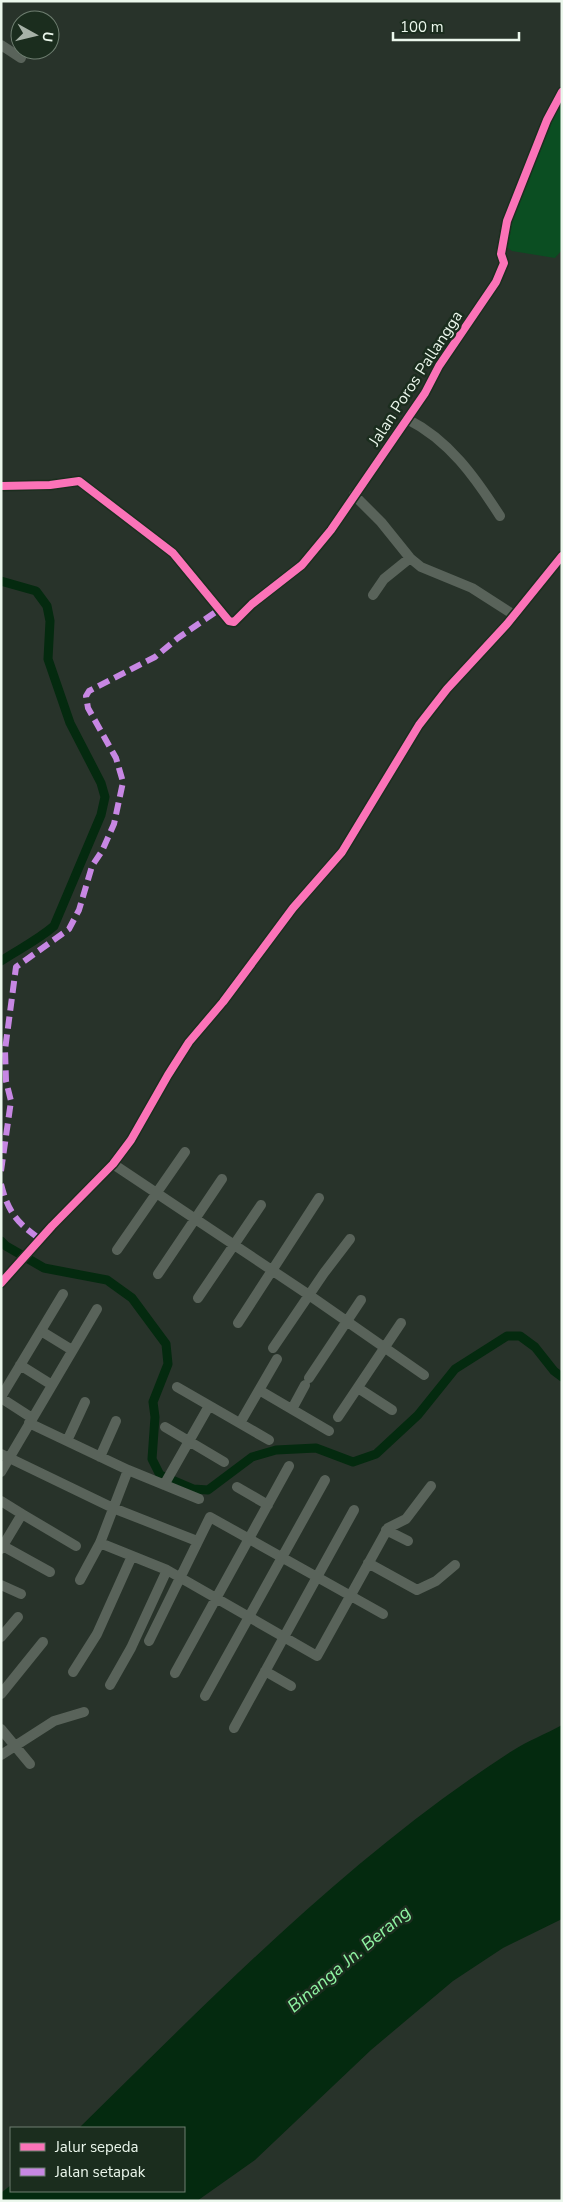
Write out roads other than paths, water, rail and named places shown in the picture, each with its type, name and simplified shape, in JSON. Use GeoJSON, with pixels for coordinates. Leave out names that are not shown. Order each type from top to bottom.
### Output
{"type":"FeatureCollection","features":[{"type":"Feature","properties":{"kind":"street","name":"Jalan Poros Pallangga"},"geometry":{"type":"LineString","coordinates":[[1,486],[15,484],[50,485],[79,481],[163,544],[229,621],[234,622],[252,604],[288,578],[312,555],[407,419],[499,276],[504,263],[501,254],[507,222],[547,120],[562,92]]}},
{"type":"Feature","properties":{"kind":"street"},"geometry":{"type":"LineString","coordinates":[[407,419],[422,427],[454,454],[475,478],[500,516]]}},
{"type":"Feature","properties":{"kind":"street"},"geometry":{"type":"LineString","coordinates":[[354,495],[381,522],[410,558],[434,574],[472,588],[514,615]]}},
{"type":"Feature","properties":{"kind":"street"},"geometry":{"type":"LineString","coordinates":[[1,1283],[113,1164],[131,1140],[168,1075],[190,1042],[238,983],[293,908],[342,852],[419,725],[562,556]]}},
{"type":"Feature","properties":{"kind":"street"},"geometry":{"type":"LineString","coordinates":[[373,595],[384,579],[410,558]]}},
{"type":"Feature","properties":{"kind":"street"},"geometry":{"type":"LineString","coordinates":[[117,1250],[185,1152]]}},
{"type":"Feature","properties":{"kind":"street"},"geometry":{"type":"LineString","coordinates":[[113,1164],[271,1271],[310,1295],[424,1375]]}},
{"type":"Feature","properties":{"kind":"street"},"geometry":{"type":"LineString","coordinates":[[158,1274],[222,1179]]}},
{"type":"Feature","properties":{"kind":"street"},"geometry":{"type":"LineString","coordinates":[[238,1323],[319,1198]]}},
{"type":"Feature","properties":{"kind":"street"},"geometry":{"type":"LineString","coordinates":[[198,1298],[261,1205]]}},
{"type":"Feature","properties":{"kind":"street"},"geometry":{"type":"LineString","coordinates":[[273,1348],[324,1273],[350,1239]]}},
{"type":"Feature","properties":{"kind":"street"},"geometry":{"type":"LineString","coordinates":[[63,1294],[1,1398],[31,1421],[67,1441],[128,1470],[167,1480],[200,1499]]}},
{"type":"Feature","properties":{"kind":"street"},"geometry":{"type":"LineString","coordinates":[[292,1409],[307,1382],[361,1300]]}},
{"type":"Feature","properties":{"kind":"street"},"geometry":{"type":"LineString","coordinates":[[1,1472],[5,1456],[31,1421],[97,1309]]}},
{"type":"Feature","properties":{"kind":"street"},"geometry":{"type":"LineString","coordinates":[[338,1417],[401,1323]]}},
{"type":"Feature","properties":{"kind":"street"},"geometry":{"type":"LineString","coordinates":[[41,1331],[72,1350]]}},
{"type":"Feature","properties":{"kind":"street"},"geometry":{"type":"LineString","coordinates":[[240,1423],[276,1359]]}},
{"type":"Feature","properties":{"kind":"street"},"geometry":{"type":"LineString","coordinates":[[20,1366],[52,1384]]}},
{"type":"Feature","properties":{"kind":"street"},"geometry":{"type":"LineString","coordinates":[[177,1387],[269,1440]]}},
{"type":"Feature","properties":{"kind":"street"},"geometry":{"type":"LineString","coordinates":[[358,1388],[392,1410]]}},
{"type":"Feature","properties":{"kind":"street"},"geometry":{"type":"LineString","coordinates":[[259,1390],[329,1431]]}},
{"type":"Feature","properties":{"kind":"street"},"geometry":{"type":"LineString","coordinates":[[67,1441],[85,1402]]}},
{"type":"Feature","properties":{"kind":"street"},"geometry":{"type":"LineString","coordinates":[[167,1480],[209,1406]]}},
{"type":"Feature","properties":{"kind":"street"},"geometry":{"type":"LineString","coordinates":[[100,1457],[116,1422]]}},
{"type":"Feature","properties":{"kind":"street"},"geometry":{"type":"LineString","coordinates":[[164,1428],[224,1462]]}},
{"type":"Feature","properties":{"kind":"street"},"geometry":{"type":"LineString","coordinates":[[5,1456],[113,1508],[192,1539]]}},
{"type":"Feature","properties":{"kind":"street"},"geometry":{"type":"LineString","coordinates":[[175,1673],[290,1466]]}},
{"type":"Feature","properties":{"kind":"street"},"geometry":{"type":"LineString","coordinates":[[80,1580],[100,1543],[128,1470]]}},
{"type":"Feature","properties":{"kind":"street"},"geometry":{"type":"LineString","coordinates":[[205,1696],[325,1480]]}},
{"type":"Feature","properties":{"kind":"street"},"geometry":{"type":"LineString","coordinates":[[100,1543],[173,1574],[317,1656],[386,1530],[406,1519],[431,1486]]}},
{"type":"Feature","properties":{"kind":"street"},"geometry":{"type":"LineString","coordinates":[[237,1487],[268,1505]]}},
{"type":"Feature","properties":{"kind":"street"},"geometry":{"type":"LineString","coordinates":[[1,1501],[76,1546]]}},
{"type":"Feature","properties":{"kind":"street"},"geometry":{"type":"LineString","coordinates":[[234,1728],[354,1510]]}},
{"type":"Feature","properties":{"kind":"street"},"geometry":{"type":"LineString","coordinates":[[22,1514],[2,1548],[50,1572]]}},
{"type":"Feature","properties":{"kind":"street"},"geometry":{"type":"LineString","coordinates":[[110,1685],[192,1539],[210,1517],[383,1614]]}},
{"type":"Feature","properties":{"kind":"street"},"geometry":{"type":"LineString","coordinates":[[386,1530],[408,1541]]}},
{"type":"Feature","properties":{"kind":"street"},"geometry":{"type":"LineString","coordinates":[[73,1672],[97,1634],[132,1556]]}},
{"type":"Feature","properties":{"kind":"street"},"geometry":{"type":"LineString","coordinates":[[368,1563],[417,1590],[436,1581],[455,1565]]}},
{"type":"Feature","properties":{"kind":"street"},"geometry":{"type":"LineString","coordinates":[[148,1641],[173,1574]]}},
{"type":"Feature","properties":{"kind":"street"},"geometry":{"type":"LineString","coordinates":[[1,1585],[21,1594]]}},
{"type":"Feature","properties":{"kind":"street"},"geometry":{"type":"LineString","coordinates":[[1,1637],[18,1617]]}},
{"type":"Feature","properties":{"kind":"street"},"geometry":{"type":"LineString","coordinates":[[1,1694],[43,1642]]}},
{"type":"Feature","properties":{"kind":"street"},"geometry":{"type":"LineString","coordinates":[[265,1671],[291,1686]]}},
{"type":"Feature","properties":{"kind":"street"},"geometry":{"type":"LineString","coordinates":[[1,1755],[54,1721],[84,1712]]}},
{"type":"Feature","properties":{"kind":"street"},"geometry":{"type":"LineString","coordinates":[[1,1729],[30,1764]]}},
{"type":"Feature","properties":{"kind":"water","name":"Binanga Jn. Berang"},"geometry":{"type":"Polygon","coordinates":[[[562,1725],[562,1919],[503,1948],[453,1981],[371,2050],[255,2160],[197,2201],[1,2201],[1,2193],[10,2186],[10,2192],[185,2192],[185,2127],[80,2127],[233,1978],[340,1881],[395,1835],[452,1792],[518,1747],[562,1725]]]}},
{"type":"Feature","properties":{"kind":"waterway"},"geometry":{"type":"LineString","coordinates":[[1,581],[36,591],[47,606],[50,621],[48,659],[70,723],[101,783],[105,797],[101,815],[54,926],[1,961]]}},
{"type":"Feature","properties":{"kind":"waterway"},"geometry":{"type":"LineString","coordinates":[[1,1241],[6,1246],[44,1268],[107,1280],[132,1298],[166,1344],[168,1364],[153,1402],[155,1417],[152,1459],[160,1475],[193,1489],[208,1490],[252,1457],[276,1450],[316,1448],[353,1462],[376,1454],[418,1415],[455,1369],[507,1336],[520,1336],[535,1347],[554,1371],[562,1377]]}}]}
